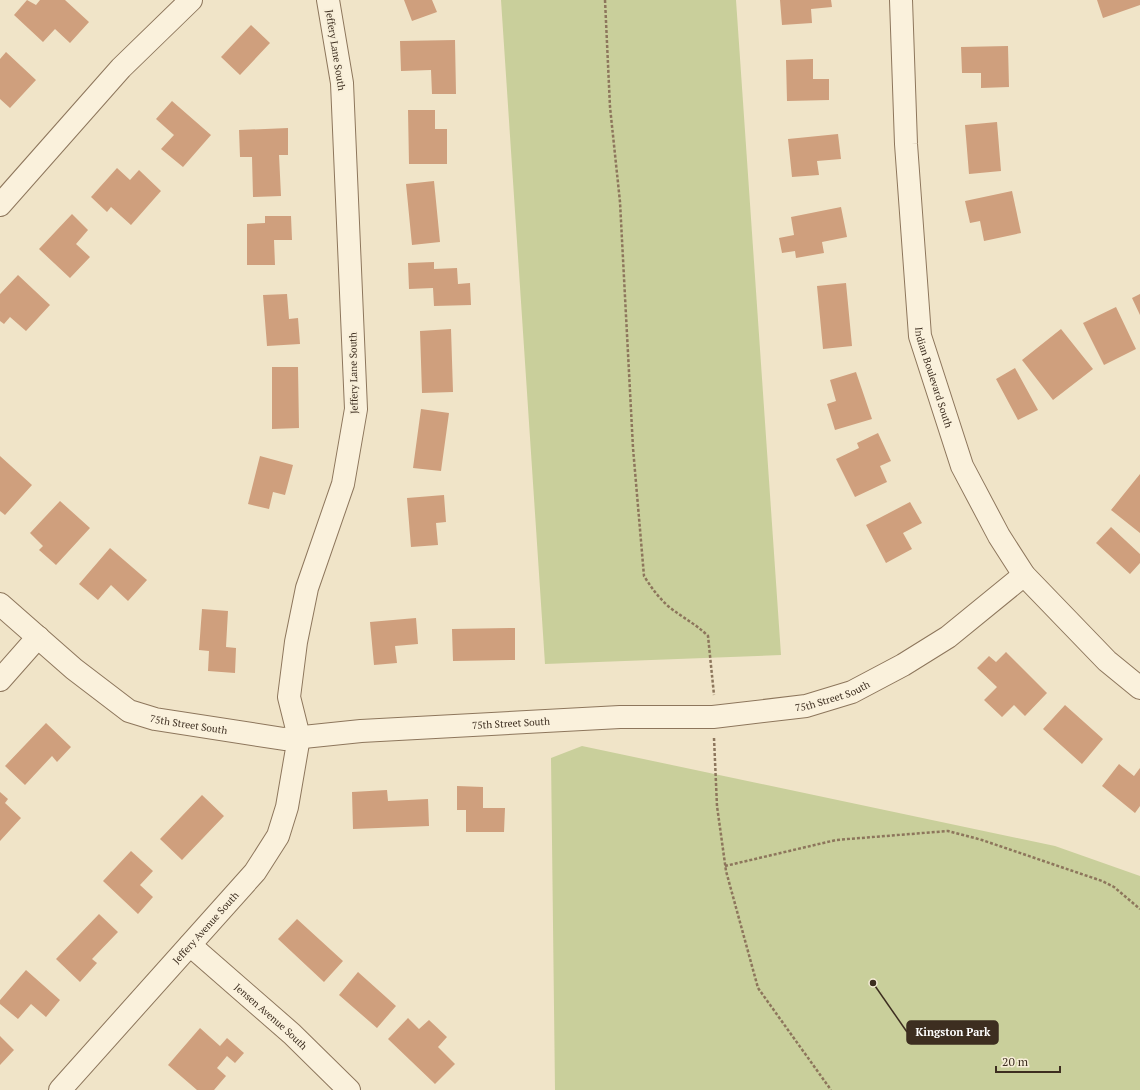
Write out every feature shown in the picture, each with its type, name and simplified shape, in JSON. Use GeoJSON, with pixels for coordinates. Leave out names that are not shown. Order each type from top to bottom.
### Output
{"type":"FeatureCollection","features":[{"type":"Feature","properties":{"kind":"street"},"geometry":{"type":"LineString","coordinates":[[0,205],[121,68],[191,0]]}},
{"type":"Feature","properties":{"kind":"street","name":"Jeffery Lane South"},"geometry":{"type":"LineString","coordinates":[[299,738],[289,697],[296,642],[307,588],[343,484],[356,409],[342,83],[328,0]]}},
{"type":"Feature","properties":{"kind":"street","name":"Indian Boulevard South"},"geometry":{"type":"LineString","coordinates":[[901,0],[906,144],[920,336],[962,466],[999,536],[1024,574],[1107,662],[1140,688]]}},
{"type":"Feature","properties":{"kind":"street","name":"75th Street South"},"geometry":{"type":"LineString","coordinates":[[0,604],[74,669],[129,711],[155,719],[284,739],[361,731],[620,717],[714,717],[806,706],[852,692],[903,665],[948,637],[1024,574]]}},
{"type":"Feature","properties":{"kind":"street"},"geometry":{"type":"LineString","coordinates":[[0,680],[38,638]]}},
{"type":"Feature","properties":{"kind":"street","name":"Jeffery Avenue South"},"geometry":{"type":"LineString","coordinates":[[60,1090],[255,872],[278,836],[287,806],[299,738]]}},
{"type":"Feature","properties":{"kind":"street","name":"Jensen Avenue South"},"geometry":{"type":"LineString","coordinates":[[190,945],[292,1034],[350,1090]]}},
{"type":"Feature","properties":{"kind":"path"},"geometry":{"type":"LineString","coordinates":[[605,0],[610,107],[620,202],[633,448],[644,576],[655,593],[669,607],[696,624],[708,636],[714,683],[716,806],[725,866],[758,988],[831,1090]]}},
{"type":"Feature","properties":{"kind":"path"},"geometry":{"type":"LineString","coordinates":[[725,866],[836,840],[948,831],[982,840],[1102,881],[1114,886],[1140,909]]}},
{"type":"Feature","properties":{"kind":"green space"},"geometry":{"type":"Polygon","coordinates":[[[501,0],[736,0],[781,655],[545,664],[501,0]]]}},
{"type":"Feature","properties":{"kind":"green space"},"geometry":{"type":"Polygon","coordinates":[[[582,746],[1055,846],[1140,876],[1140,1090],[555,1090],[551,758],[582,746]]]}},
{"type":"Feature","properties":{"kind":"building"},"geometry":{"type":"Polygon","coordinates":[[[27,0],[36,5],[40,0],[65,0],[89,22],[70,43],[55,29],[43,42],[14,15],[27,0]]]}},
{"type":"Feature","properties":{"kind":"building"},"geometry":{"type":"Polygon","coordinates":[[[404,0],[432,0],[437,12],[412,21],[404,0]]]}},
{"type":"Feature","properties":{"kind":"building"},"geometry":{"type":"Polygon","coordinates":[[[780,0],[831,0],[832,7],[811,9],[812,23],[782,25],[780,0]]]}},
{"type":"Feature","properties":{"kind":"building"},"geometry":{"type":"Polygon","coordinates":[[[1097,0],[1140,0],[1140,5],[1103,18],[1097,0]]]}},
{"type":"Feature","properties":{"kind":"building"},"geometry":{"type":"Polygon","coordinates":[[[251,25],[270,43],[240,75],[221,57],[251,25]]]}},
{"type":"Feature","properties":{"kind":"building"},"geometry":{"type":"Polygon","coordinates":[[[455,40],[456,94],[432,94],[431,70],[401,71],[400,41],[455,40]]]}},
{"type":"Feature","properties":{"kind":"building"},"geometry":{"type":"Polygon","coordinates":[[[1008,46],[1009,87],[981,88],[981,73],[962,73],[961,47],[1008,46]]]}},
{"type":"Feature","properties":{"kind":"building"},"geometry":{"type":"Polygon","coordinates":[[[6,52],[36,80],[10,108],[0,99],[0,59],[6,52]]]}},
{"type":"Feature","properties":{"kind":"building"},"geometry":{"type":"Polygon","coordinates":[[[813,59],[813,79],[829,79],[829,100],[787,101],[786,60],[813,59]]]}},
{"type":"Feature","properties":{"kind":"building"},"geometry":{"type":"Polygon","coordinates":[[[172,101],[211,135],[183,167],[161,149],[174,135],[156,119],[172,101]]]}},
{"type":"Feature","properties":{"kind":"building"},"geometry":{"type":"Polygon","coordinates":[[[408,110],[435,110],[435,129],[447,129],[447,164],[409,164],[408,110]]]}},
{"type":"Feature","properties":{"kind":"building"},"geometry":{"type":"Polygon","coordinates":[[[997,122],[1001,171],[969,174],[965,125],[997,122]]]}},
{"type":"Feature","properties":{"kind":"building"},"geometry":{"type":"Polygon","coordinates":[[[288,128],[288,155],[279,155],[281,196],[253,197],[252,157],[240,157],[239,130],[288,128]]]}},
{"type":"Feature","properties":{"kind":"building"},"geometry":{"type":"Polygon","coordinates":[[[838,134],[841,159],[817,161],[819,175],[792,177],[788,139],[838,134]]]}},
{"type":"Feature","properties":{"kind":"building"},"geometry":{"type":"Polygon","coordinates":[[[117,168],[130,180],[139,170],[161,191],[131,225],[111,207],[107,212],[91,197],[117,168]]]}},
{"type":"Feature","properties":{"kind":"building"},"geometry":{"type":"Polygon","coordinates":[[[434,181],[440,242],[412,245],[406,184],[434,181]]]}},
{"type":"Feature","properties":{"kind":"building"},"geometry":{"type":"Polygon","coordinates":[[[1012,191],[1021,233],[984,241],[980,221],[970,223],[965,201],[1012,191]]]}},
{"type":"Feature","properties":{"kind":"building"},"geometry":{"type":"Polygon","coordinates":[[[841,207],[847,237],[822,242],[824,253],[796,258],[795,251],[782,253],[779,238],[794,235],[791,217],[841,207]]]}},
{"type":"Feature","properties":{"kind":"building"},"geometry":{"type":"Polygon","coordinates":[[[72,214],[88,230],[76,244],[90,257],[70,278],[39,249],[72,214]]]}},
{"type":"Feature","properties":{"kind":"building"},"geometry":{"type":"Polygon","coordinates":[[[265,216],[291,216],[292,240],[274,240],[275,265],[247,265],[247,224],[265,223],[265,216]]]}},
{"type":"Feature","properties":{"kind":"building"},"geometry":{"type":"Polygon","coordinates":[[[434,262],[434,269],[457,268],[458,284],[470,283],[471,305],[434,306],[433,288],[409,289],[408,263],[434,262]]]}},
{"type":"Feature","properties":{"kind":"building"},"geometry":{"type":"Polygon","coordinates":[[[18,275],[50,305],[26,331],[10,317],[4,324],[0,321],[0,294],[18,275]]]}},
{"type":"Feature","properties":{"kind":"building"},"geometry":{"type":"Polygon","coordinates":[[[846,283],[852,346],[823,349],[817,286],[846,283]]]}},
{"type":"Feature","properties":{"kind":"building"},"geometry":{"type":"Polygon","coordinates":[[[287,294],[289,319],[298,318],[300,344],[267,346],[263,295],[287,294]]]}},
{"type":"Feature","properties":{"kind":"building"},"geometry":{"type":"Polygon","coordinates":[[[1140,294],[1140,315],[1132,298],[1140,294]]]}},
{"type":"Feature","properties":{"kind":"building"},"geometry":{"type":"Polygon","coordinates":[[[1116,307],[1136,349],[1104,365],[1083,323],[1116,307]]]}},
{"type":"Feature","properties":{"kind":"building"},"geometry":{"type":"Polygon","coordinates":[[[451,329],[453,392],[422,393],[420,331],[451,329]]]}},
{"type":"Feature","properties":{"kind":"building"},"geometry":{"type":"Polygon","coordinates":[[[1061,329],[1093,369],[1053,400],[1022,360],[1061,329]]]}},
{"type":"Feature","properties":{"kind":"building"},"geometry":{"type":"Polygon","coordinates":[[[272,367],[298,367],[299,428],[272,429],[272,367]]]}},
{"type":"Feature","properties":{"kind":"building"},"geometry":{"type":"Polygon","coordinates":[[[1015,368],[1038,410],[1018,420],[996,379],[1015,368]]]}},
{"type":"Feature","properties":{"kind":"building"},"geometry":{"type":"Polygon","coordinates":[[[856,372],[872,419],[835,430],[827,404],[836,401],[830,380],[856,372]]]}},
{"type":"Feature","properties":{"kind":"building"},"geometry":{"type":"Polygon","coordinates":[[[421,409],[449,413],[441,471],[413,468],[421,409]]]}},
{"type":"Feature","properties":{"kind":"building"},"geometry":{"type":"Polygon","coordinates":[[[878,433],[891,461],[880,466],[887,482],[855,497],[836,459],[859,448],[857,443],[878,433]]]}},
{"type":"Feature","properties":{"kind":"building"},"geometry":{"type":"Polygon","coordinates":[[[0,456],[32,485],[5,515],[0,511],[0,456]]]}},
{"type":"Feature","properties":{"kind":"building"},"geometry":{"type":"Polygon","coordinates":[[[260,456],[293,465],[285,495],[273,492],[269,509],[248,504],[260,456]]]}},
{"type":"Feature","properties":{"kind":"building"},"geometry":{"type":"Polygon","coordinates":[[[1140,474],[1140,533],[1111,510],[1140,474]]]}},
{"type":"Feature","properties":{"kind":"building"},"geometry":{"type":"Polygon","coordinates":[[[444,495],[446,522],[436,523],[438,545],[411,547],[407,498],[444,495]]]}},
{"type":"Feature","properties":{"kind":"building"},"geometry":{"type":"Polygon","coordinates":[[[60,501],[90,528],[56,565],[39,550],[43,546],[30,533],[60,501]]]}},
{"type":"Feature","properties":{"kind":"building"},"geometry":{"type":"Polygon","coordinates":[[[910,502],[922,523],[903,533],[912,549],[886,563],[866,525],[910,502]]]}},
{"type":"Feature","properties":{"kind":"building"},"geometry":{"type":"Polygon","coordinates":[[[1111,527],[1140,554],[1140,563],[1130,574],[1096,543],[1111,527]]]}},
{"type":"Feature","properties":{"kind":"building"},"geometry":{"type":"Polygon","coordinates":[[[110,548],[147,580],[128,601],[111,585],[98,600],[79,584],[110,548]]]}},
{"type":"Feature","properties":{"kind":"building"},"geometry":{"type":"Polygon","coordinates":[[[202,609],[228,611],[226,647],[236,648],[235,673],[208,671],[209,651],[199,650],[202,609]]]}},
{"type":"Feature","properties":{"kind":"building"},"geometry":{"type":"Polygon","coordinates":[[[416,618],[418,644],[395,646],[397,663],[374,665],[370,622],[416,618]]]}},
{"type":"Feature","properties":{"kind":"building"},"geometry":{"type":"Polygon","coordinates":[[[515,628],[515,660],[453,661],[452,629],[515,628]]]}},
{"type":"Feature","properties":{"kind":"building"},"geometry":{"type":"Polygon","coordinates":[[[1006,652],[1047,693],[1025,716],[1014,705],[1002,717],[984,700],[997,687],[977,668],[989,656],[996,662],[1006,652]]]}},
{"type":"Feature","properties":{"kind":"building"},"geometry":{"type":"Polygon","coordinates":[[[1065,705],[1103,739],[1082,764],[1043,729],[1065,705]]]}},
{"type":"Feature","properties":{"kind":"building"},"geometry":{"type":"Polygon","coordinates":[[[46,723],[71,747],[57,762],[52,756],[25,785],[5,766],[46,723]]]}},
{"type":"Feature","properties":{"kind":"building"},"geometry":{"type":"Polygon","coordinates":[[[1119,764],[1134,776],[1140,768],[1140,806],[1135,813],[1102,786],[1119,764]]]}},
{"type":"Feature","properties":{"kind":"building"},"geometry":{"type":"Polygon","coordinates":[[[457,786],[483,787],[483,808],[505,808],[504,832],[466,832],[466,810],[457,810],[457,786]]]}},
{"type":"Feature","properties":{"kind":"building"},"geometry":{"type":"Polygon","coordinates":[[[387,790],[388,801],[428,799],[429,826],[353,829],[352,792],[387,790]]]}},
{"type":"Feature","properties":{"kind":"building"},"geometry":{"type":"Polygon","coordinates":[[[0,792],[8,799],[5,803],[21,818],[0,841],[0,792]]]}},
{"type":"Feature","properties":{"kind":"building"},"geometry":{"type":"Polygon","coordinates":[[[202,795],[224,816],[182,860],[160,839],[202,795]]]}},
{"type":"Feature","properties":{"kind":"building"},"geometry":{"type":"Polygon","coordinates":[[[131,851],[153,871],[140,885],[153,897],[138,914],[103,881],[131,851]]]}},
{"type":"Feature","properties":{"kind":"building"},"geometry":{"type":"Polygon","coordinates":[[[99,914],[118,932],[92,959],[97,963],[80,982],[56,959],[99,914]]]}},
{"type":"Feature","properties":{"kind":"building"},"geometry":{"type":"Polygon","coordinates":[[[297,919],[343,961],[324,982],[278,939],[297,919]]]}},
{"type":"Feature","properties":{"kind":"building"},"geometry":{"type":"Polygon","coordinates":[[[26,970],[60,1000],[46,1017],[31,1004],[18,1019],[0,1004],[0,1000],[26,970]]]}},
{"type":"Feature","properties":{"kind":"building"},"geometry":{"type":"Polygon","coordinates":[[[358,972],[396,1006],[377,1028],[339,995],[358,972]]]}},
{"type":"Feature","properties":{"kind":"building"},"geometry":{"type":"Polygon","coordinates":[[[408,1018],[419,1029],[429,1020],[447,1037],[438,1047],[455,1064],[435,1084],[388,1039],[408,1018]]]}},
{"type":"Feature","properties":{"kind":"building"},"geometry":{"type":"Polygon","coordinates":[[[200,1028],[220,1046],[227,1038],[244,1053],[235,1063],[227,1056],[217,1068],[226,1076],[214,1090],[197,1090],[168,1065],[200,1028]]]}},
{"type":"Feature","properties":{"kind":"building"},"geometry":{"type":"Polygon","coordinates":[[[0,1036],[14,1050],[0,1065],[0,1036]]]}},
{"type":"Feature","properties":{"kind":"place","name":"Kingston Park"},"geometry":{"type":"Point","coordinates":[873,983]}}]}
